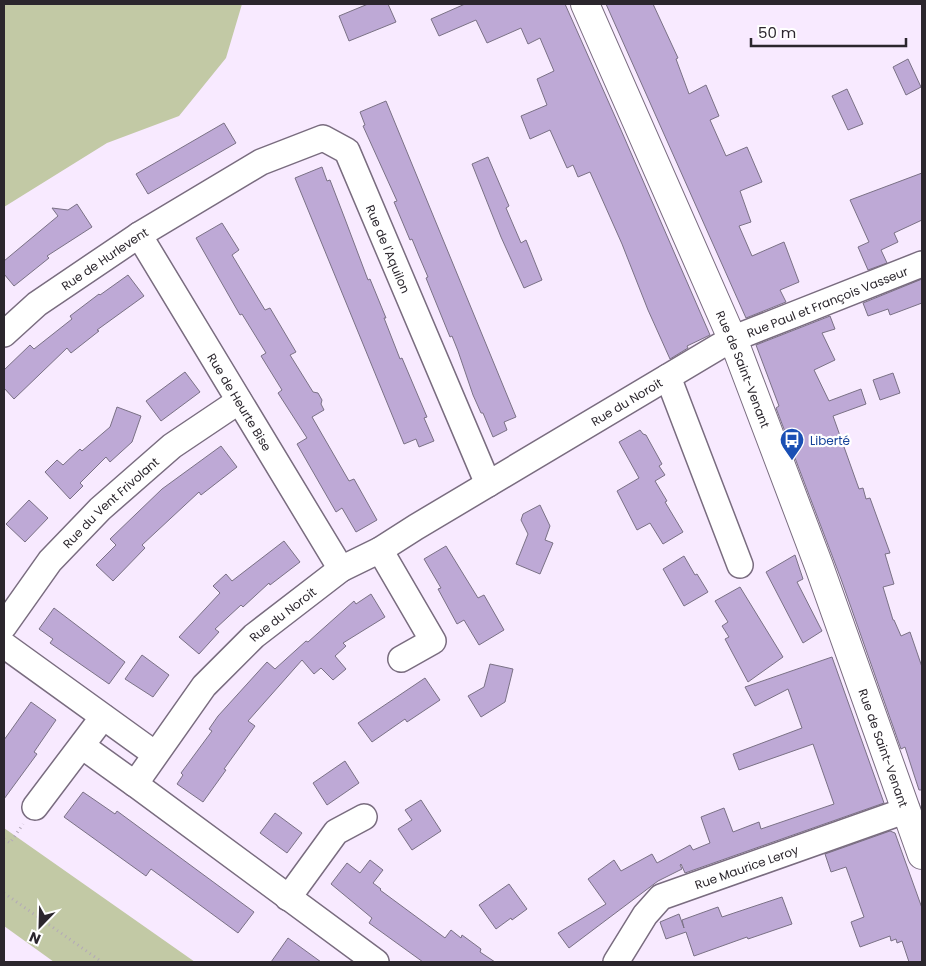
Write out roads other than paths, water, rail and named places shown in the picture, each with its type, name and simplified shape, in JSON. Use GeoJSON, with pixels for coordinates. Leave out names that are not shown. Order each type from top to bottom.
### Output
{"type":"FeatureCollection","features":[{"type":"Feature","properties":{"kind":"main road","name":"Rue de Saint-Venant"},"geometry":{"type":"LineString","coordinates":[[585,4],[732,339],[816,557],[922,855]]}},
{"type":"Feature","properties":{"kind":"street","name":"Rue de l'Aquilon"},"geometry":{"type":"LineString","coordinates":[[213,191],[261,162],[323,138],[347,151],[488,484]]}},
{"type":"Feature","properties":{"kind":"street","name":"Rue de Hurlevent"},"geometry":{"type":"LineString","coordinates":[[4,334],[37,304],[139,235],[213,191]]}},
{"type":"Feature","properties":{"kind":"street","name":"Rue de Heurte Bise"},"geometry":{"type":"LineString","coordinates":[[139,235],[340,569]]}},
{"type":"Feature","properties":{"kind":"street","name":"Rue Paul et François Vasseur"},"geometry":{"type":"LineString","coordinates":[[732,339],[922,264]]}},
{"type":"Feature","properties":{"kind":"street","name":"Rue du Noroit"},"geometry":{"type":"LineString","coordinates":[[135,784],[204,686],[254,636],[340,569],[380,550],[732,339]]}},
{"type":"Feature","properties":{"kind":"street"},"geometry":{"type":"LineString","coordinates":[[668,377],[740,565]]}},
{"type":"Feature","properties":{"kind":"street","name":"Rue du Vent Frivolant"},"geometry":{"type":"LineString","coordinates":[[4,626],[50,561],[100,509],[172,446],[239,401]]}},
{"type":"Feature","properties":{"kind":"street"},"geometry":{"type":"LineString","coordinates":[[380,550],[433,641],[401,659]]}},
{"type":"Feature","properties":{"kind":"street"},"geometry":{"type":"LineString","coordinates":[[4,645],[155,754]]}},
{"type":"Feature","properties":{"kind":"street"},"geometry":{"type":"LineString","coordinates":[[35,808],[104,717]]}},
{"type":"Feature","properties":{"kind":"street"},"geometry":{"type":"LineString","coordinates":[[82,746],[376,962]]}},
{"type":"Feature","properties":{"kind":"street","name":"Rue Maurice Leroy"},"geometry":{"type":"LineString","coordinates":[[616,962],[645,915],[661,897],[907,810]]}},
{"type":"Feature","properties":{"kind":"street"},"geometry":{"type":"LineString","coordinates":[[288,898],[336,832],[364,817]]}},
{"type":"Feature","properties":{"kind":"place","name":"Liberté"},"geometry":{"type":"Point","coordinates":[792,461]}}]}
